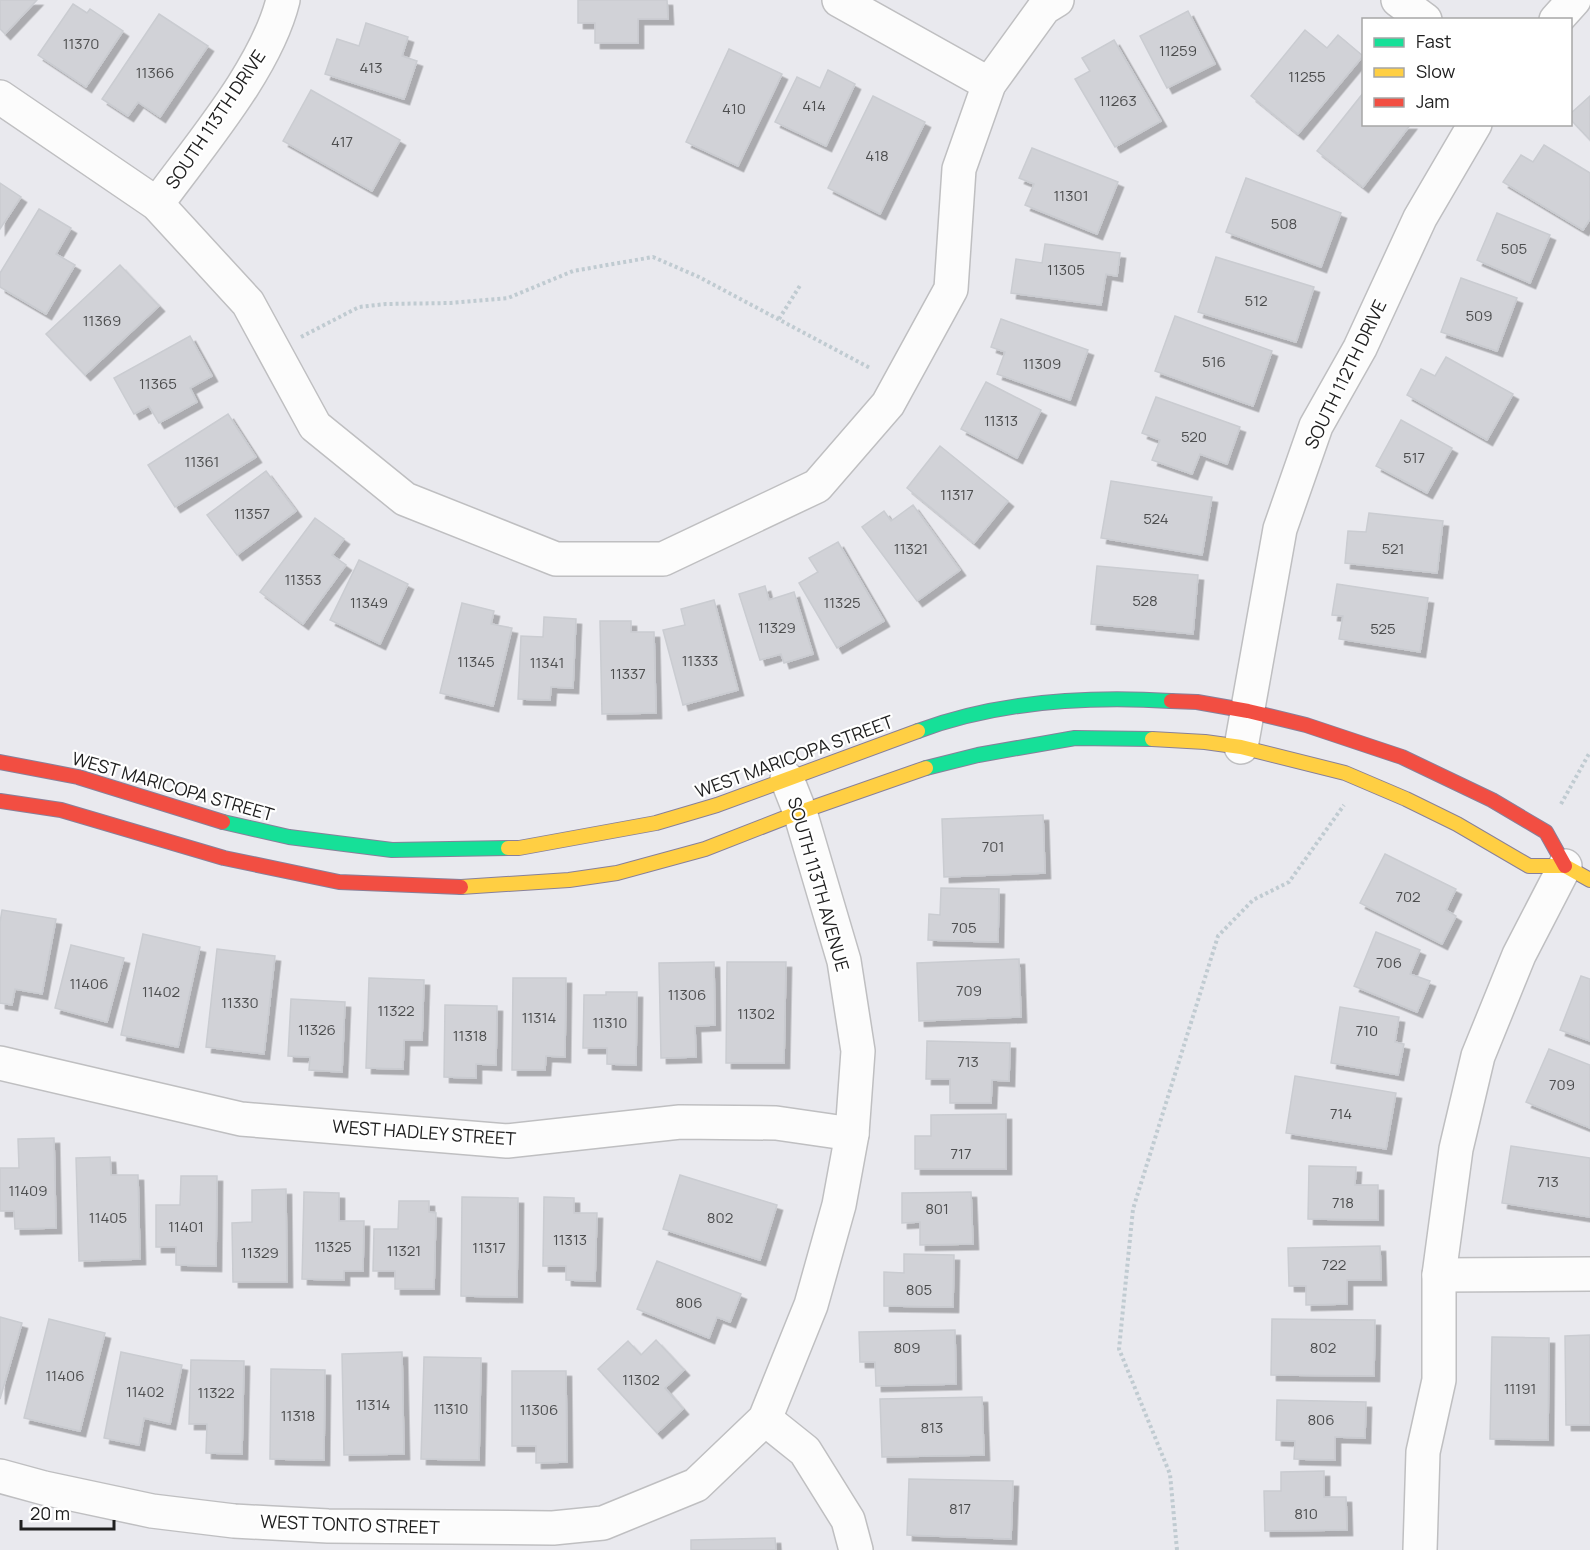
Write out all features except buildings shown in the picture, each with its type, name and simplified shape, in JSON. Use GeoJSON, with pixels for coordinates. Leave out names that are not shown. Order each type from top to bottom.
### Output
{"type":"FeatureCollection","features":[{"type":"Feature","properties":{"kind":"street","name":"SOUTH 113TH DRIVE"},"geometry":{"type":"LineString","coordinates":[[157,204],[230,104],[260,57],[279,16],[283,0]]}},
{"type":"Feature","properties":{"kind":"street"},"geometry":{"type":"LineString","coordinates":[[839,0],[990,84]]}},
{"type":"Feature","properties":{"kind":"street"},"geometry":{"type":"LineString","coordinates":[[0,97],[157,204],[248,303],[315,426],[405,500],[556,560],[663,560],[817,486],[888,404],[951,289],[959,169],[990,84],[1044,8],[1057,0]]}},
{"type":"Feature","properties":{"kind":"street"},"geometry":{"type":"LineString","coordinates":[[1398,0],[1422,18]]}},
{"type":"Feature","properties":{"kind":"street"},"geometry":{"type":"LineString","coordinates":[[1558,18],[1574,0]]}},
{"type":"Feature","properties":{"kind":"street","name":"SOUTH 112TH DRIVE"},"geometry":{"type":"LineString","coordinates":[[1241,747],[1280,529],[1316,426],[1359,348],[1420,218],[1474,126]]}},
{"type":"Feature","properties":{"kind":"street","name":"WEST MARICOPA STREET"},"geometry":{"type":"LineString","coordinates":[[0,762],[78,777],[236,826],[289,837],[392,850],[519,848],[656,824],[717,805],[928,727],[1004,708],[1055,701],[1143,699],[1197,702],[1315,727],[1402,757],[1492,800],[1546,832]]}},
{"type":"Feature","properties":{"kind":"street"},"geometry":{"type":"LineString","coordinates":[[0,801],[61,810],[224,858],[328,880],[458,887],[559,881],[617,873],[705,849],[800,812],[927,768],[1027,745],[1075,738],[1123,738],[1205,742],[1241,747],[1335,770],[1406,799],[1447,819],[1529,866],[1577,873]]}},
{"type":"Feature","properties":{"kind":"street","name":"SOUTH 113TH AVENUE"},"geometry":{"type":"LineString","coordinates":[[696,1485],[765,1419],[811,1305],[840,1205],[852,1134],[858,1051],[846,972],[800,812],[788,779]]}},
{"type":"Feature","properties":{"kind":"street"},"geometry":{"type":"LineString","coordinates":[[1546,832],[1577,873]]}},
{"type":"Feature","properties":{"kind":"street"},"geometry":{"type":"LineString","coordinates":[[1420,1550],[1423,1452],[1439,1380],[1439,1275],[1456,1149],[1478,1056],[1519,955],[1577,873]]}},
{"type":"Feature","properties":{"kind":"street","name":"WEST HADLEY STREET"},"geometry":{"type":"LineString","coordinates":[[0,1063],[241,1119],[507,1141],[680,1122],[776,1123],[852,1134]]}},
{"type":"Feature","properties":{"kind":"street"},"geometry":{"type":"LineString","coordinates":[[1439,1275],[1590,1274]]}},
{"type":"Feature","properties":{"kind":"street"},"geometry":{"type":"LineString","coordinates":[[765,1419],[805,1451],[848,1520],[855,1550]]}},
{"type":"Feature","properties":{"kind":"street","name":"WEST TONTO STREET"},"geometry":{"type":"LineString","coordinates":[[0,1476],[44,1488],[152,1511],[234,1521],[352,1526],[553,1528],[603,1523],[696,1485]]}},
{"type":"Feature","properties":{"kind":"path"},"geometry":{"type":"LineString","coordinates":[[275,353],[312,330],[359,307],[508,298],[573,271],[653,256],[699,277],[874,370],[898,386]]}},
{"type":"Feature","properties":{"kind":"path"},"geometry":{"type":"LineString","coordinates":[[779,320],[801,284]]}},
{"type":"Feature","properties":{"kind":"path"},"geometry":{"type":"LineString","coordinates":[[1546,832],[1590,752]]}},
{"type":"Feature","properties":{"kind":"path"},"geometry":{"type":"LineString","coordinates":[[1177,1550],[1170,1474],[1119,1349],[1133,1209],[1218,936],[1252,900],[1289,882],[1362,780]]}},
{"type":"Feature","properties":{"kind":"traffic: fast"},"geometry":{"type":"LineString","coordinates":[[918,731],[979,713],[1043,703],[1107,699],[1171,701]]}},
{"type":"Feature","properties":{"kind":"traffic: fast"},"geometry":{"type":"LineString","coordinates":[[926,768],[978,755],[1075,738],[1152,739]]}},
{"type":"Feature","properties":{"kind":"traffic: fast"},"geometry":{"type":"LineString","coordinates":[[223,822],[289,837],[392,850],[508,848]]}},
{"type":"Feature","properties":{"kind":"traffic: slow"},"geometry":{"type":"LineString","coordinates":[[508,848],[519,848],[656,823],[717,805],[918,731]]}},
{"type":"Feature","properties":{"kind":"traffic: slow"},"geometry":{"type":"LineString","coordinates":[[1152,739],[1241,747],[1345,773],[1457,824],[1529,866],[1565,866],[1590,880]]}},
{"type":"Feature","properties":{"kind":"traffic: slow"},"geometry":{"type":"LineString","coordinates":[[461,887],[569,880],[617,873],[705,849],[800,812],[926,768]]}},
{"type":"Feature","properties":{"kind":"traffic: jam"},"geometry":{"type":"LineString","coordinates":[[1171,701],[1197,702],[1248,711],[1306,725],[1402,757],[1492,800],[1546,832],[1565,866]]}},
{"type":"Feature","properties":{"kind":"traffic: jam"},"geometry":{"type":"LineString","coordinates":[[0,762],[78,777],[223,822]]}},
{"type":"Feature","properties":{"kind":"traffic: jam"},"geometry":{"type":"LineString","coordinates":[[0,801],[61,810],[224,858],[339,882],[461,887]]}}]}
